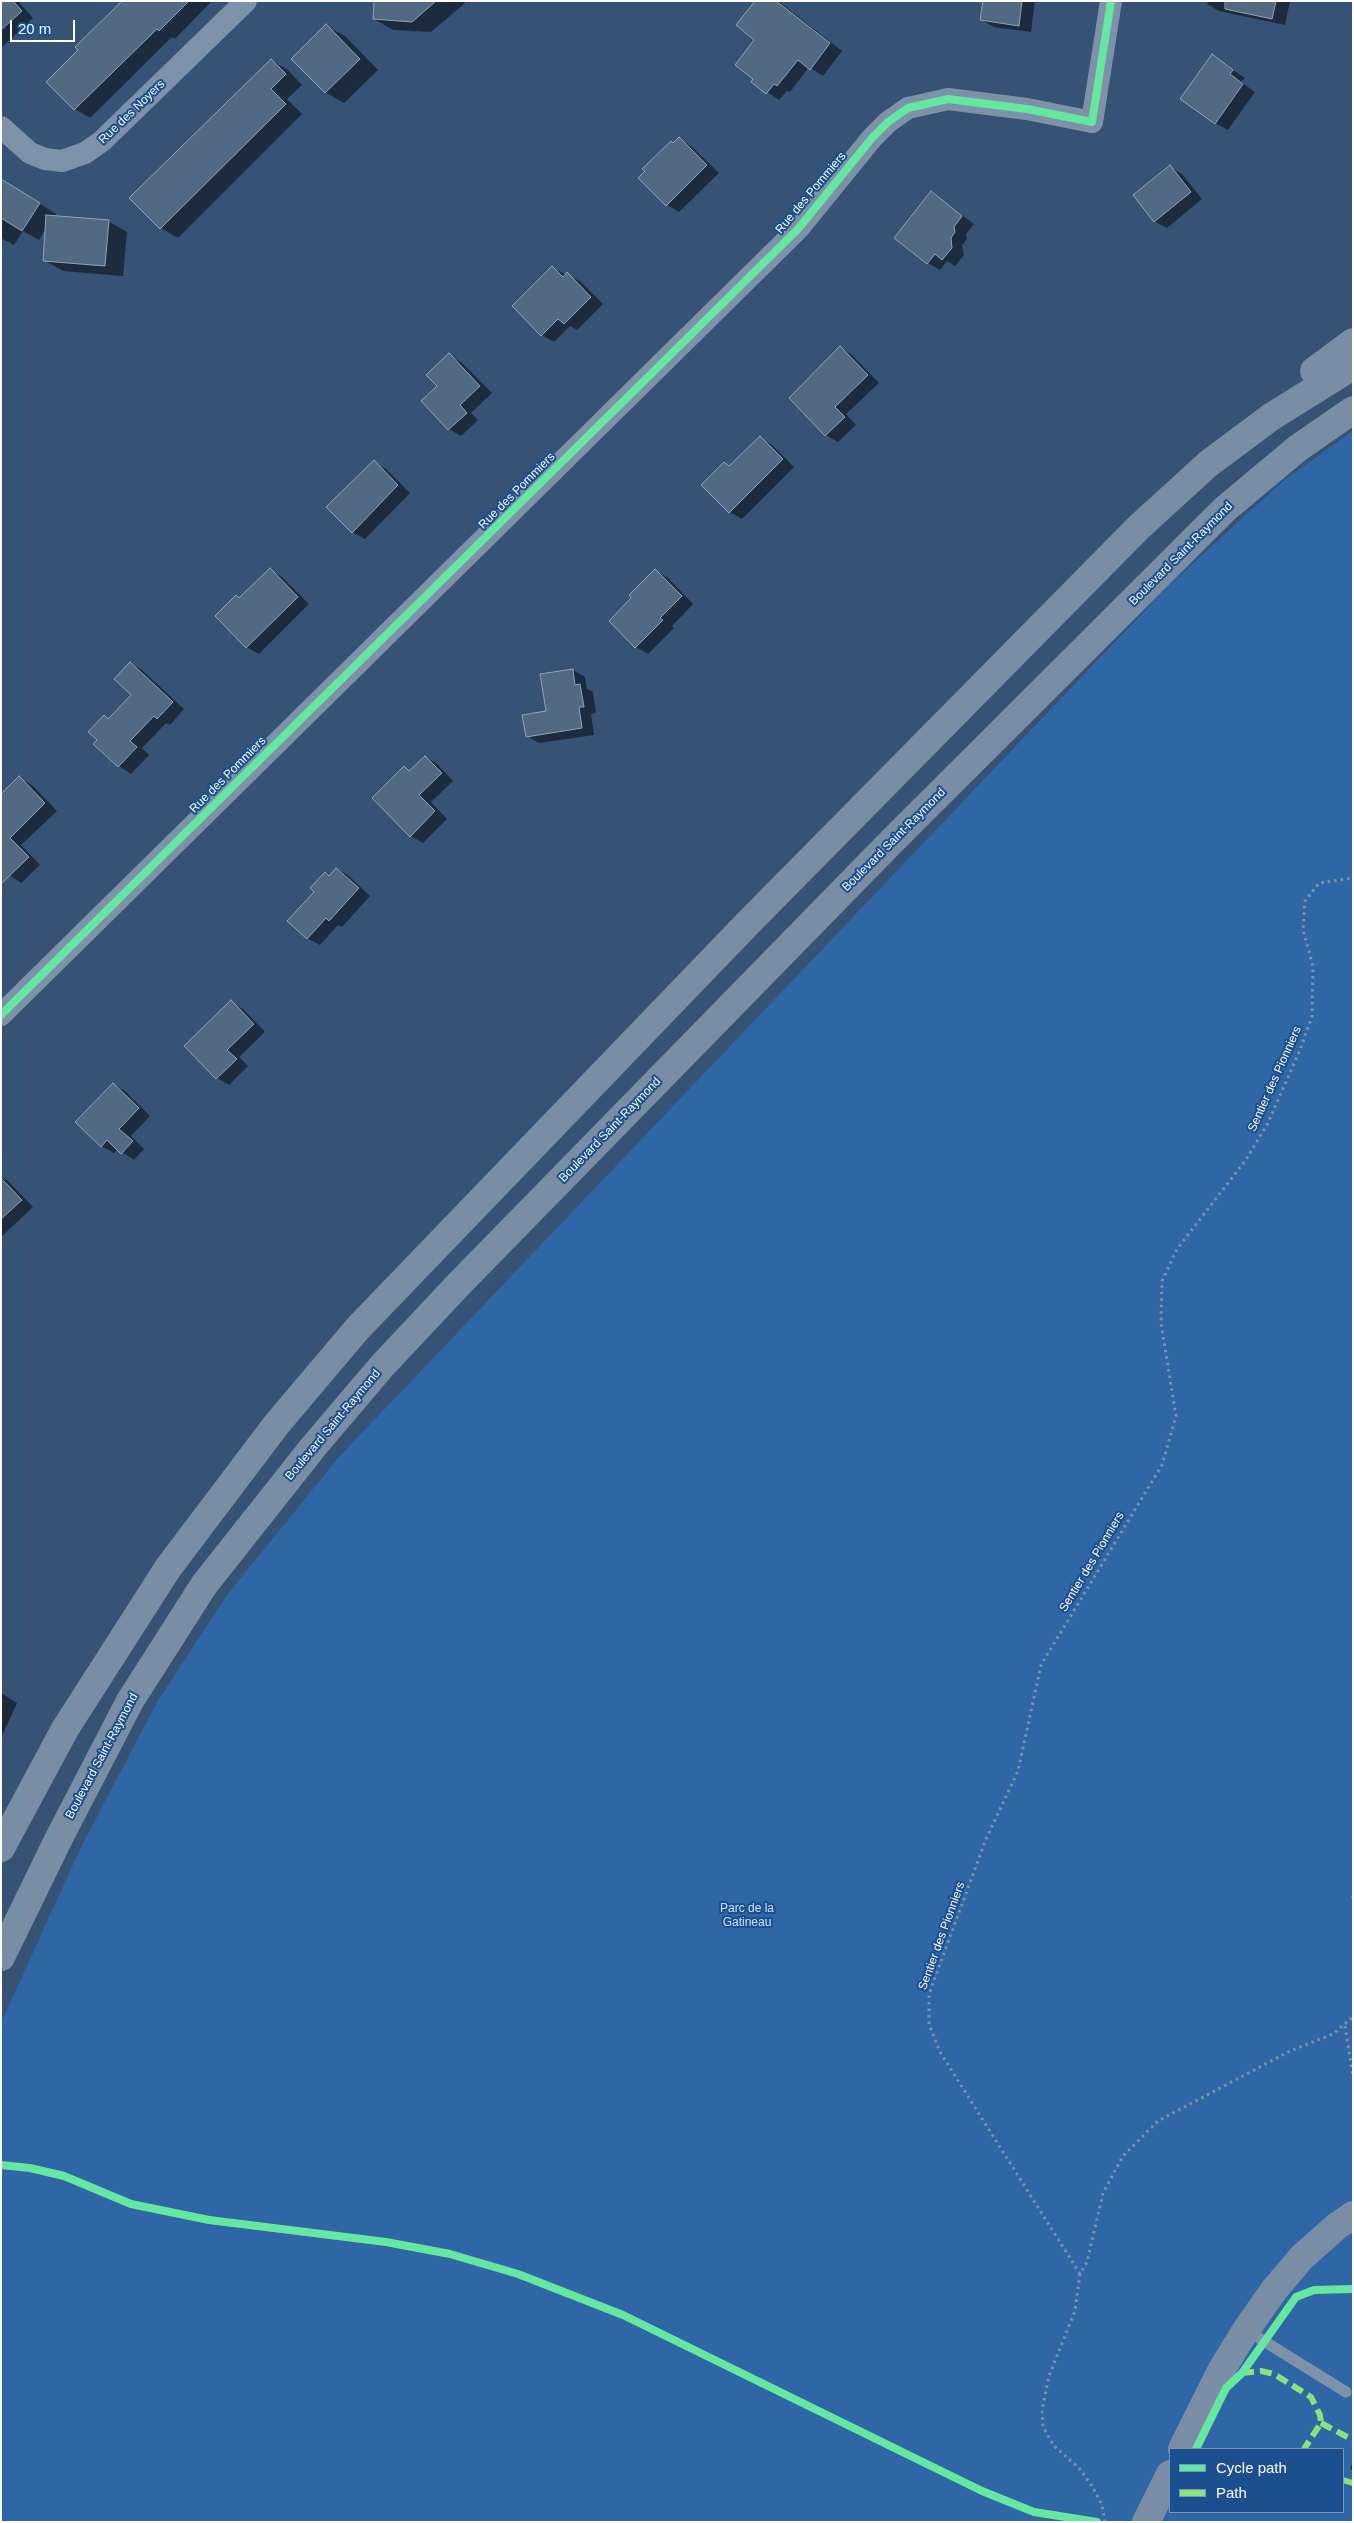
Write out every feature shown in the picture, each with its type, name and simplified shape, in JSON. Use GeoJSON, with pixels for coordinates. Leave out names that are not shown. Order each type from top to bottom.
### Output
{"type":"FeatureCollection","features":[{"type":"Feature","properties":{"kind":"main road"},"geometry":{"type":"LineString","coordinates":[[1,1848],[26,1798],[65,1729],[168,1568],[276,1425],[358,1328],[762,909],[1139,527],[1307,377],[1353,342]]}},
{"type":"Feature","properties":{"kind":"main road"},"geometry":{"type":"LineString","coordinates":[[1208,464],[1271,417],[1353,366]]}},
{"type":"Feature","properties":{"kind":"main road","name":"Boulevard Saint-Raymond"},"geometry":{"type":"LineString","coordinates":[[1,1957],[59,1838],[130,1701],[204,1585],[314,1446],[382,1366],[458,1285],[892,841],[1225,509],[1298,448],[1353,410]]}},
{"type":"Feature","properties":{"kind":"main road"},"geometry":{"type":"LineString","coordinates":[[1182,2448],[1222,2369],[1274,2290],[1302,2258],[1337,2226],[1353,2215]]}},
{"type":"Feature","properties":{"kind":"main road"},"geometry":{"type":"LineString","coordinates":[[1146,2522],[1169,2476]]}},
{"type":"Feature","properties":{"kind":"street","name":"Rue des Noyers"},"geometry":{"type":"LineString","coordinates":[[1,127],[30,153],[45,159],[62,160],[85,153],[102,141],[246,1]]}},
{"type":"Feature","properties":{"kind":"street","name":"Rue des Pommiers"},"geometry":{"type":"LineString","coordinates":[[1,1015],[798,229],[872,138],[888,122],[908,108],[948,98],[1027,109],[1092,122],[1111,1]]}},
{"type":"Feature","properties":{"kind":"lane"},"geometry":{"type":"LineString","coordinates":[[1246,2330],[1350,2394]]}},
{"type":"Feature","properties":{"kind":"path"},"geometry":{"type":"LineString","coordinates":[[1353,1896],[1353,1903]]}},
{"type":"Feature","properties":{"kind":"path"},"geometry":{"type":"LineString","coordinates":[[1105,2522],[1102,2505],[1092,2486],[1079,2468],[1054,2446],[1043,2427],[1042,2410],[1049,2376],[1076,2310],[1080,2274],[1088,2262],[1103,2193],[1123,2156],[1158,2121],[1290,2051],[1333,2034],[1345,2026],[1353,2017]]}},
{"type":"Feature","properties":{"kind":"path"},"geometry":{"type":"LineString","coordinates":[[1345,2026],[1353,2076]]}},
{"type":"Feature","properties":{"kind":"green space","name":"Parc de la Gatineau"},"geometry":{"type":"Polygon","coordinates":[[[1353,431],[1353,2522],[1,2522],[1,2023],[80,1849],[157,1702],[227,1595],[338,1458],[1168,586],[1283,481],[1353,431]]]}},
{"type":"Feature","properties":{"kind":"building"},"geometry":{"type":"Polygon","coordinates":[[[1,1],[13,1],[22,11],[1,30],[1,1]]]}},
{"type":"Feature","properties":{"kind":"building"},"geometry":{"type":"Polygon","coordinates":[[[122,1],[189,1],[159,31],[157,29],[74,110],[46,82],[78,50],[75,47],[122,1]]]}},
{"type":"Feature","properties":{"kind":"building"},"geometry":{"type":"Polygon","coordinates":[[[374,1],[436,1],[412,22],[373,19],[374,1]]]}},
{"type":"Feature","properties":{"kind":"building"},"geometry":{"type":"Polygon","coordinates":[[[755,1],[776,1],[830,43],[810,70],[798,60],[777,86],[774,84],[766,94],[751,82],[753,79],[735,65],[754,40],[736,25],[755,1]]]}},
{"type":"Feature","properties":{"kind":"building"},"geometry":{"type":"Polygon","coordinates":[[[983,1],[1022,1],[1019,26],[980,20],[983,1]]]}},
{"type":"Feature","properties":{"kind":"building"},"geometry":{"type":"Polygon","coordinates":[[[1225,1],[1276,1],[1272,19],[1225,9],[1225,1]]]}},
{"type":"Feature","properties":{"kind":"building"},"geometry":{"type":"Polygon","coordinates":[[[326,24],[360,59],[325,93],[291,59],[326,24]]]}},
{"type":"Feature","properties":{"kind":"building"},"geometry":{"type":"Polygon","coordinates":[[[1212,54],[1233,70],[1230,74],[1243,84],[1215,124],[1180,99],[1212,54]]]}},
{"type":"Feature","properties":{"kind":"building"},"geometry":{"type":"Polygon","coordinates":[[[271,59],[286,74],[271,89],[286,104],[160,229],[129,198],[271,59]]]}},
{"type":"Feature","properties":{"kind":"building"},"geometry":{"type":"Polygon","coordinates":[[[679,137],[707,165],[666,206],[638,178],[645,171],[642,169],[671,141],[673,143],[679,137]]]}},
{"type":"Feature","properties":{"kind":"building"},"geometry":{"type":"Polygon","coordinates":[[[1170,165],[1191,192],[1154,222],[1133,195],[1170,165]]]}},
{"type":"Feature","properties":{"kind":"building"},"geometry":{"type":"Polygon","coordinates":[[[1,179],[40,203],[22,231],[1,218],[1,179]]]}},
{"type":"Feature","properties":{"kind":"building"},"geometry":{"type":"Polygon","coordinates":[[[931,191],[962,216],[954,227],[955,232],[951,238],[952,248],[942,260],[935,254],[927,264],[894,238],[931,191]]]}},
{"type":"Feature","properties":{"kind":"building"},"geometry":{"type":"Polygon","coordinates":[[[46,215],[109,220],[105,266],[43,261],[46,215]]]}},
{"type":"Feature","properties":{"kind":"building"},"geometry":{"type":"Polygon","coordinates":[[[552,266],[563,277],[567,272],[591,297],[564,324],[558,319],[541,336],[512,306],[552,266]]]}},
{"type":"Feature","properties":{"kind":"building"},"geometry":{"type":"Polygon","coordinates":[[[840,346],[868,375],[835,407],[845,417],[825,436],[789,398],[840,346]]]}},
{"type":"Feature","properties":{"kind":"building"},"geometry":{"type":"Polygon","coordinates":[[[449,353],[480,386],[460,405],[467,413],[448,430],[421,401],[437,386],[426,375],[449,353]]]}},
{"type":"Feature","properties":{"kind":"building"},"geometry":{"type":"Polygon","coordinates":[[[760,436],[783,459],[729,513],[701,485],[724,462],[729,466],[760,436]]]}},
{"type":"Feature","properties":{"kind":"building"},"geometry":{"type":"Polygon","coordinates":[[[374,460],[398,485],[352,533],[326,507],[374,460]]]}},
{"type":"Feature","properties":{"kind":"building"},"geometry":{"type":"Polygon","coordinates":[[[270,568],[298,597],[246,648],[215,616],[236,595],[239,598],[270,568]]]}},
{"type":"Feature","properties":{"kind":"building"},"geometry":{"type":"Polygon","coordinates":[[[655,569],[682,596],[660,618],[663,620],[635,648],[609,621],[631,598],[629,595],[655,569]]]}},
{"type":"Feature","properties":{"kind":"building"},"geometry":{"type":"Polygon","coordinates":[[[130,662],[173,702],[157,719],[154,716],[130,741],[137,747],[118,767],[93,744],[97,740],[88,732],[104,715],[108,719],[131,695],[114,679],[130,662]]]}},
{"type":"Feature","properties":{"kind":"building"},"geometry":{"type":"Polygon","coordinates":[[[573,669],[575,685],[580,684],[584,707],[579,707],[582,728],[526,737],[522,715],[546,711],[540,674],[573,669]]]}},
{"type":"Feature","properties":{"kind":"building"},"geometry":{"type":"Polygon","coordinates":[[[425,756],[442,773],[419,795],[435,811],[410,837],[372,798],[404,766],[409,771],[425,756]]]}},
{"type":"Feature","properties":{"kind":"building"},"geometry":{"type":"Polygon","coordinates":[[[19,776],[45,803],[10,838],[29,857],[1,884],[1,794],[19,776]]]}},
{"type":"Feature","properties":{"kind":"building"},"geometry":{"type":"Polygon","coordinates":[[[336,868],[359,888],[329,921],[326,918],[307,939],[287,921],[314,892],[310,888],[325,872],[329,876],[336,868]]]}},
{"type":"Feature","properties":{"kind":"building"},"geometry":{"type":"Polygon","coordinates":[[[231,1000],[254,1024],[227,1050],[237,1059],[216,1079],[184,1046],[231,1000]]]}},
{"type":"Feature","properties":{"kind":"building"},"geometry":{"type":"Polygon","coordinates":[[[113,1083],[139,1108],[119,1129],[133,1141],[121,1154],[107,1140],[101,1147],[75,1122],[113,1083]]]}},
{"type":"Feature","properties":{"kind":"building"},"geometry":{"type":"Polygon","coordinates":[[[1,1178],[22,1200],[1,1219],[1,1178]]]}},
{"type":"Feature","properties":{"kind":"marked path"},"geometry":{"type":"LineString","coordinates":[[1242,2373],[1261,2371],[1274,2374],[1311,2397],[1320,2415],[1321,2423],[1305,2448]]}},
{"type":"Feature","properties":{"kind":"marked path"},"geometry":{"type":"LineString","coordinates":[[1321,2423],[1353,2440]]}},
{"type":"Feature","properties":{"kind":"marked path"},"geometry":{"type":"LineString","coordinates":[[1344,2480],[1353,2483]]}},
{"type":"Feature","properties":{"kind":"cycle path"},"geometry":{"type":"LineString","coordinates":[[1,1015],[798,229],[872,138],[888,122],[908,108],[948,99],[1027,109],[1092,122],[1111,1]]}},
{"type":"Feature","properties":{"kind":"cycle path"},"geometry":{"type":"LineString","coordinates":[[1,2165],[30,2168],[64,2176],[131,2204],[209,2220],[386,2242],[450,2254],[518,2274],[623,2315],[982,2491],[1034,2512],[1097,2522]]}},
{"type":"Feature","properties":{"kind":"cycle path"},"geometry":{"type":"LineString","coordinates":[[1196,2448],[1226,2388],[1242,2373],[1296,2297],[1314,2290],[1353,2289]]}}]}
